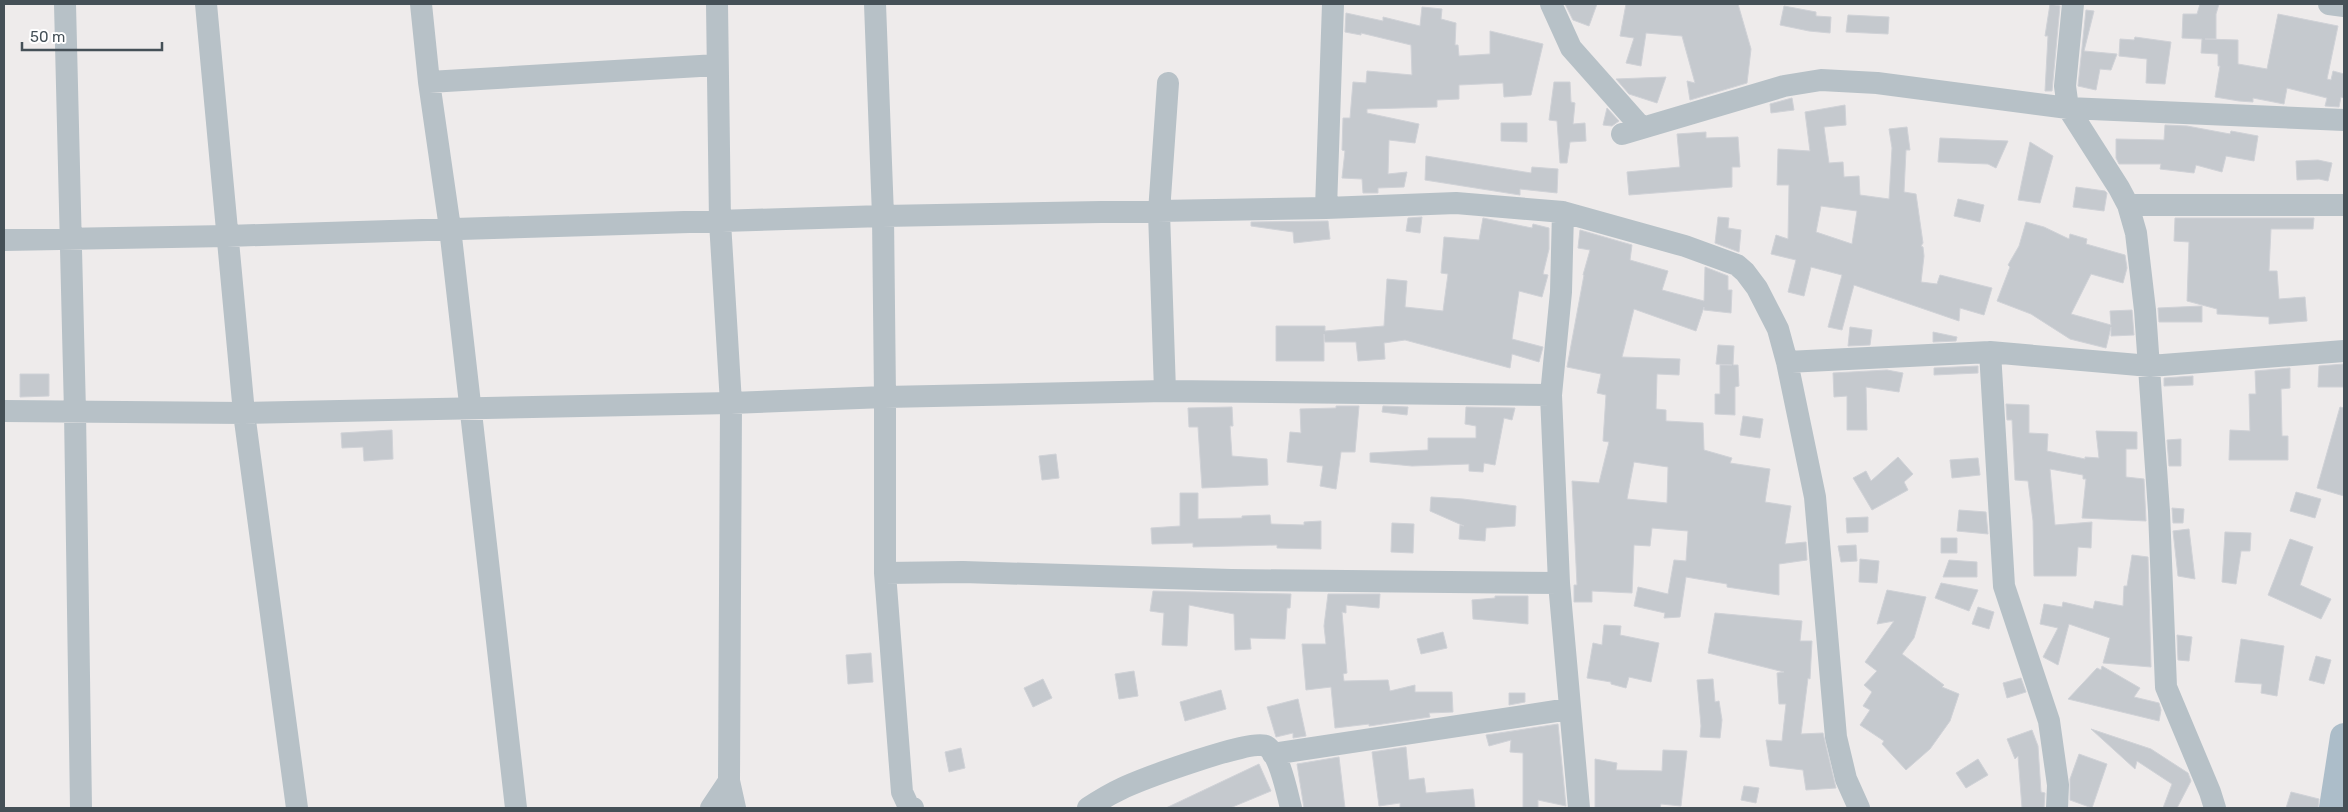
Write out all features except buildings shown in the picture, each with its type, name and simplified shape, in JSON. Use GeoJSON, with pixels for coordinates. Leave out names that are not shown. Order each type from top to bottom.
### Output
{"type":"FeatureCollection","features":[{"type":"Feature","properties":{"kind":"main road"},"geometry":{"type":"LineString","coordinates":[[2333,808],[2344,737]]}},
{"type":"Feature","properties":{"kind":"street"},"geometry":{"type":"LineString","coordinates":[[65,4],[75,412],[81,808]]}},
{"type":"Feature","properties":{"kind":"street"},"geometry":{"type":"LineString","coordinates":[[206,4],[244,412],[296,808]]}},
{"type":"Feature","properties":{"kind":"street"},"geometry":{"type":"LineString","coordinates":[[421,4],[450,228],[516,808]]}},
{"type":"Feature","properties":{"kind":"street"},"geometry":{"type":"LineString","coordinates":[[717,4],[720,222],[731,403],[729,781],[735,808]]}},
{"type":"Feature","properties":{"kind":"street"},"geometry":{"type":"LineString","coordinates":[[875,4],[883,216],[885,573],[902,792],[908,805],[913,808]]}},
{"type":"Feature","properties":{"kind":"street"},"geometry":{"type":"LineString","coordinates":[[1326,208],[1333,4]]}},
{"type":"Feature","properties":{"kind":"street"},"geometry":{"type":"LineString","coordinates":[[1551,4],[1571,48],[1632,131],[1784,86],[1820,80],[1877,83],[2068,108],[2344,120]]}},
{"type":"Feature","properties":{"kind":"street"},"geometry":{"type":"LineString","coordinates":[[2073,4],[2065,86],[2068,108],[2128,205],[2136,233],[2150,366],[2159,511],[2166,688],[2215,808]]}},
{"type":"Feature","properties":{"kind":"street"},"geometry":{"type":"LineString","coordinates":[[2329,4],[2344,6]]}},
{"type":"Feature","properties":{"kind":"street"},"geometry":{"type":"LineString","coordinates":[[430,82],[717,65]]}},
{"type":"Feature","properties":{"kind":"street"},"geometry":{"type":"LineString","coordinates":[[1165,391],[1159,212],[1168,83]]}},
{"type":"Feature","properties":{"kind":"street"},"geometry":{"type":"LineString","coordinates":[[4,240],[227,236],[883,216],[1326,208],[1456,203],[1563,212],[1685,246],[1738,265],[1757,288],[1778,330],[1787,362],[1815,497],[1836,737],[1846,779],[1859,808]]}},
{"type":"Feature","properties":{"kind":"street"},"geometry":{"type":"LineString","coordinates":[[2128,205],[2344,205]]}},
{"type":"Feature","properties":{"kind":"street"},"geometry":{"type":"LineString","coordinates":[[1563,212],[1561,292],[1550,395],[1559,583],[1579,808]]}},
{"type":"Feature","properties":{"kind":"street"},"geometry":{"type":"LineString","coordinates":[[1787,362],[1990,352],[2150,366],[2344,351]]}},
{"type":"Feature","properties":{"kind":"street"},"geometry":{"type":"LineString","coordinates":[[1990,352],[2004,586],[2049,721],[2058,785],[2057,808]]}},
{"type":"Feature","properties":{"kind":"street"},"geometry":{"type":"LineString","coordinates":[[4,411],[244,412],[731,403],[885,397],[1165,391],[1550,395]]}},
{"type":"Feature","properties":{"kind":"street"},"geometry":{"type":"LineString","coordinates":[[885,573],[992,573],[1231,580],[1559,583]]}},
{"type":"Feature","properties":{"kind":"street"},"geometry":{"type":"LineString","coordinates":[[1273,754],[1569,709]]}},
{"type":"Feature","properties":{"kind":"street"},"geometry":{"type":"LineString","coordinates":[[1088,808],[1125,787],[1224,752],[1258,743],[1266,746],[1273,754],[1284,780],[1291,808]]}},
{"type":"Feature","properties":{"kind":"street"},"geometry":{"type":"LineString","coordinates":[[711,808],[729,781]]}}]}
